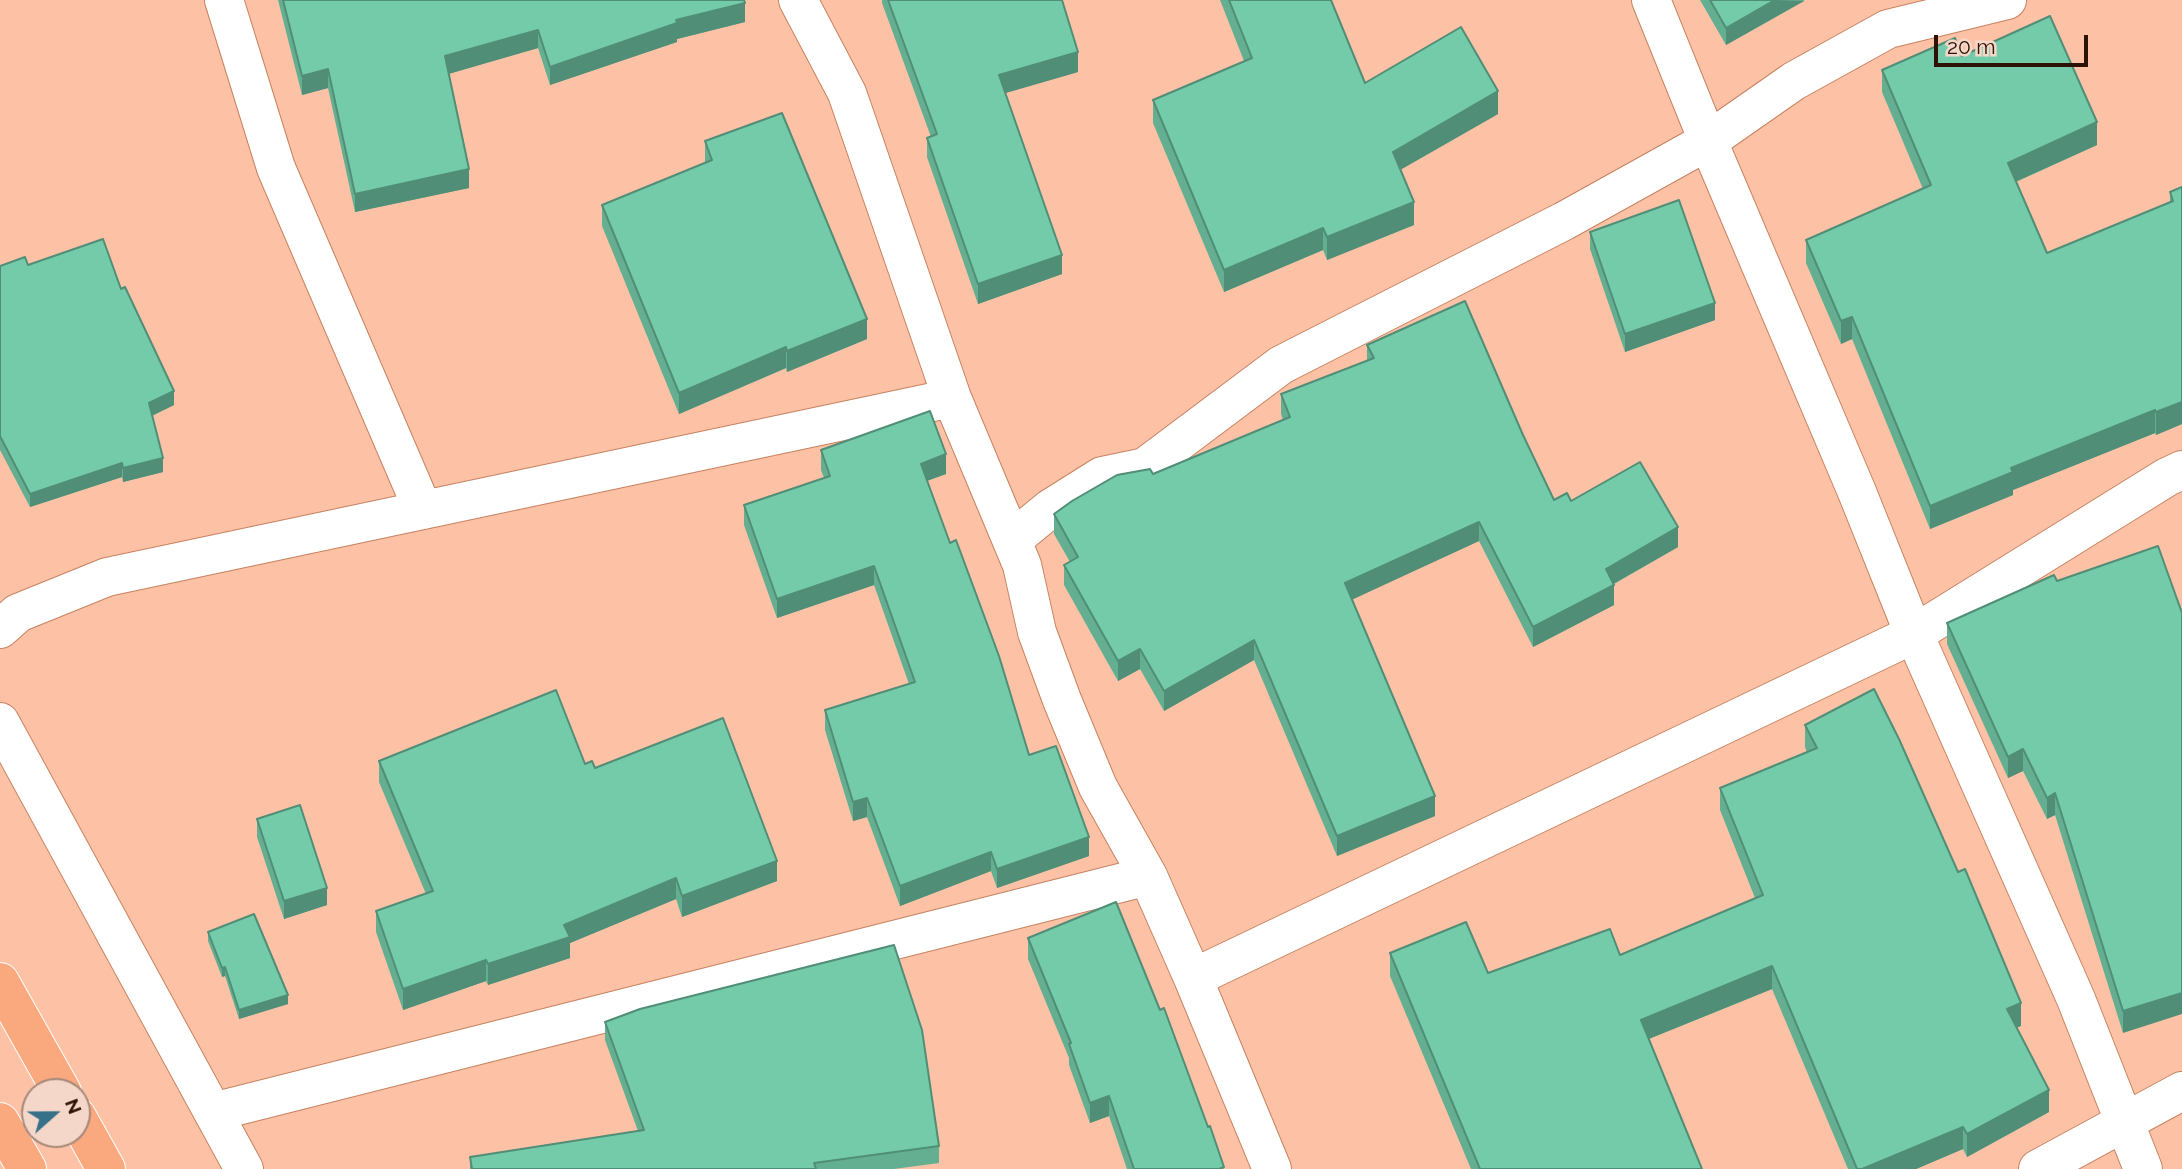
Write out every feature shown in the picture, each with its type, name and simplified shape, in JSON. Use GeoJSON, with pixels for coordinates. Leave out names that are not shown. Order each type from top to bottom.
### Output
{"type":"FeatureCollection","features":[{"type":"Feature","properties":{"kind":"highway"},"geometry":{"type":"LineString","coordinates":[[0,982],[54,1078]]}},
{"type":"Feature","properties":{"kind":"highway"},"geometry":{"type":"LineString","coordinates":[[0,1122],[27,1169]]}},
{"type":"Feature","properties":{"kind":"highway"},"geometry":{"type":"LineString","coordinates":[[91,1143],[106,1169]]}},
{"type":"Feature","properties":{"kind":"street"},"geometry":{"type":"LineString","coordinates":[[223,0],[276,168],[422,510]]}},
{"type":"Feature","properties":{"kind":"street"},"geometry":{"type":"LineString","coordinates":[[798,0],[847,93],[952,398],[1022,565],[1037,632],[1062,700],[1098,787],[1148,876],[1272,1169]]}},
{"type":"Feature","properties":{"kind":"street"},"geometry":{"type":"LineString","coordinates":[[1651,0],[1914,634],[2076,999],[2143,1169]]}},
{"type":"Feature","properties":{"kind":"street"},"geometry":{"type":"LineString","coordinates":[[1012,540],[1051,508],[1102,476],[1145,467],[1281,365],[1564,221],[1708,141],[1794,81],[1888,29],[2007,0]]}},
{"type":"Feature","properties":{"kind":"street"},"geometry":{"type":"LineString","coordinates":[[0,629],[18,613],[107,578],[952,398]]}},
{"type":"Feature","properties":{"kind":"street"},"geometry":{"type":"LineString","coordinates":[[1193,978],[1914,634],[2182,470]]}},
{"type":"Feature","properties":{"kind":"street"},"geometry":{"type":"LineString","coordinates":[[0,722],[244,1169]]}},
{"type":"Feature","properties":{"kind":"street"},"geometry":{"type":"LineString","coordinates":[[213,1112],[1148,876]]}},
{"type":"Feature","properties":{"kind":"street"},"geometry":{"type":"LineString","coordinates":[[2038,1169],[2182,1091]]}},
{"type":"Feature","properties":{"kind":"building"},"geometry":{"type":"Polygon","coordinates":[[[283,0],[744,0],[745,3],[676,20],[677,23],[550,67],[538,30],[445,56],[469,169],[355,194],[328,69],[302,76],[283,0]]]}},
{"type":"Feature","properties":{"kind":"building"},"geometry":{"type":"Polygon","coordinates":[[[888,0],[1062,0],[1078,52],[999,75],[1062,255],[978,284],[927,138],[937,134],[888,0]]]}},
{"type":"Feature","properties":{"kind":"building"},"geometry":{"type":"Polygon","coordinates":[[[1229,0],[1331,0],[1365,83],[1461,27],[1498,91],[1393,152],[1414,202],[1327,237],[1323,228],[1224,270],[1153,100],[1252,58],[1229,0]]]}},
{"type":"Feature","properties":{"kind":"building"},"geometry":{"type":"Polygon","coordinates":[[[1710,0],[1775,0],[1726,28],[1710,0]]]}},
{"type":"Feature","properties":{"kind":"building"},"geometry":{"type":"Polygon","coordinates":[[[2050,16],[2097,122],[2008,163],[2047,253],[2173,201],[2170,192],[2182,187],[2182,402],[2156,412],[2155,410],[2011,468],[2013,472],[1930,506],[1852,317],[1841,321],[1806,240],[1931,185],[1882,70],[1955,38],[1962,56],[2050,16]]]}},
{"type":"Feature","properties":{"kind":"building"},"geometry":{"type":"Polygon","coordinates":[[[782,113],[867,319],[787,351],[786,347],[679,393],[602,205],[712,160],[705,141],[782,113]]]}},
{"type":"Feature","properties":{"kind":"building"},"geometry":{"type":"Polygon","coordinates":[[[1679,200],[1715,303],[1625,334],[1590,232],[1679,200]]]}},
{"type":"Feature","properties":{"kind":"building"},"geometry":{"type":"Polygon","coordinates":[[[103,239],[121,289],[125,287],[174,391],[149,403],[163,458],[123,468],[122,463],[30,494],[0,436],[0,266],[25,257],[28,265],[103,239]]]}},
{"type":"Feature","properties":{"kind":"building"},"geometry":{"type":"Polygon","coordinates":[[[1465,301],[1554,500],[1567,493],[1571,501],[1640,462],[1678,527],[1606,569],[1614,585],[1533,627],[1479,522],[1345,583],[1435,796],[1337,836],[1254,640],[1164,691],[1140,649],[1118,661],[1064,565],[1078,557],[1054,514],[1117,475],[1150,469],[1153,474],[1290,417],[1281,394],[1374,358],[1367,345],[1465,301]]]}},
{"type":"Feature","properties":{"kind":"building"},"geometry":{"type":"Polygon","coordinates":[[[930,411],[946,454],[921,464],[950,543],[956,540],[999,656],[1029,755],[1056,746],[1089,837],[997,869],[991,852],[900,886],[867,798],[853,802],[825,710],[915,682],[874,566],[777,599],[744,505],[830,476],[821,450],[930,411]]]}},
{"type":"Feature","properties":{"kind":"building"},"geometry":{"type":"Polygon","coordinates":[[[2158,546],[2182,613],[2182,993],[2123,1011],[2055,793],[2047,798],[2023,749],[2008,757],[1947,623],[2054,575],[2057,581],[2158,546]]]}},
{"type":"Feature","properties":{"kind":"building"},"geometry":{"type":"Polygon","coordinates":[[[1874,689],[1958,872],[1965,869],[2021,1003],[2007,1009],[2049,1090],[1967,1134],[1963,1127],[1857,1169],[1772,966],[1641,1020],[1702,1169],[1480,1169],[1390,953],[1466,922],[1488,973],[1610,929],[1620,955],[1763,895],[1720,788],[1817,748],[1805,725],[1874,689]]]}},
{"type":"Feature","properties":{"kind":"building"},"geometry":{"type":"Polygon","coordinates":[[[556,690],[585,764],[592,761],[595,768],[723,718],[777,861],[682,896],[676,878],[564,925],[570,937],[488,964],[486,960],[403,989],[376,911],[433,891],[379,761],[556,690]]]}},
{"type":"Feature","properties":{"kind":"building"},"geometry":{"type":"Polygon","coordinates":[[[300,805],[327,888],[284,901],[257,819],[300,805]]]}},
{"type":"Feature","properties":{"kind":"building"},"geometry":{"type":"Polygon","coordinates":[[[1116,902],[1160,1010],[1164,1008],[1208,1127],[1210,1126],[1224,1167],[1219,1169],[1134,1169],[1109,1096],[1090,1103],[1069,1044],[1071,1043],[1028,938],[1116,902]]]}},
{"type":"Feature","properties":{"kind":"building"},"geometry":{"type":"Polygon","coordinates":[[[254,914],[288,995],[239,1010],[225,967],[222,968],[208,932],[254,914]]]}},
{"type":"Feature","properties":{"kind":"building"},"geometry":{"type":"Polygon","coordinates":[[[894,945],[922,1030],[939,1146],[814,1163],[816,1169],[472,1169],[470,1157],[644,1130],[605,1022],[640,1009],[894,945]]]}}]}
